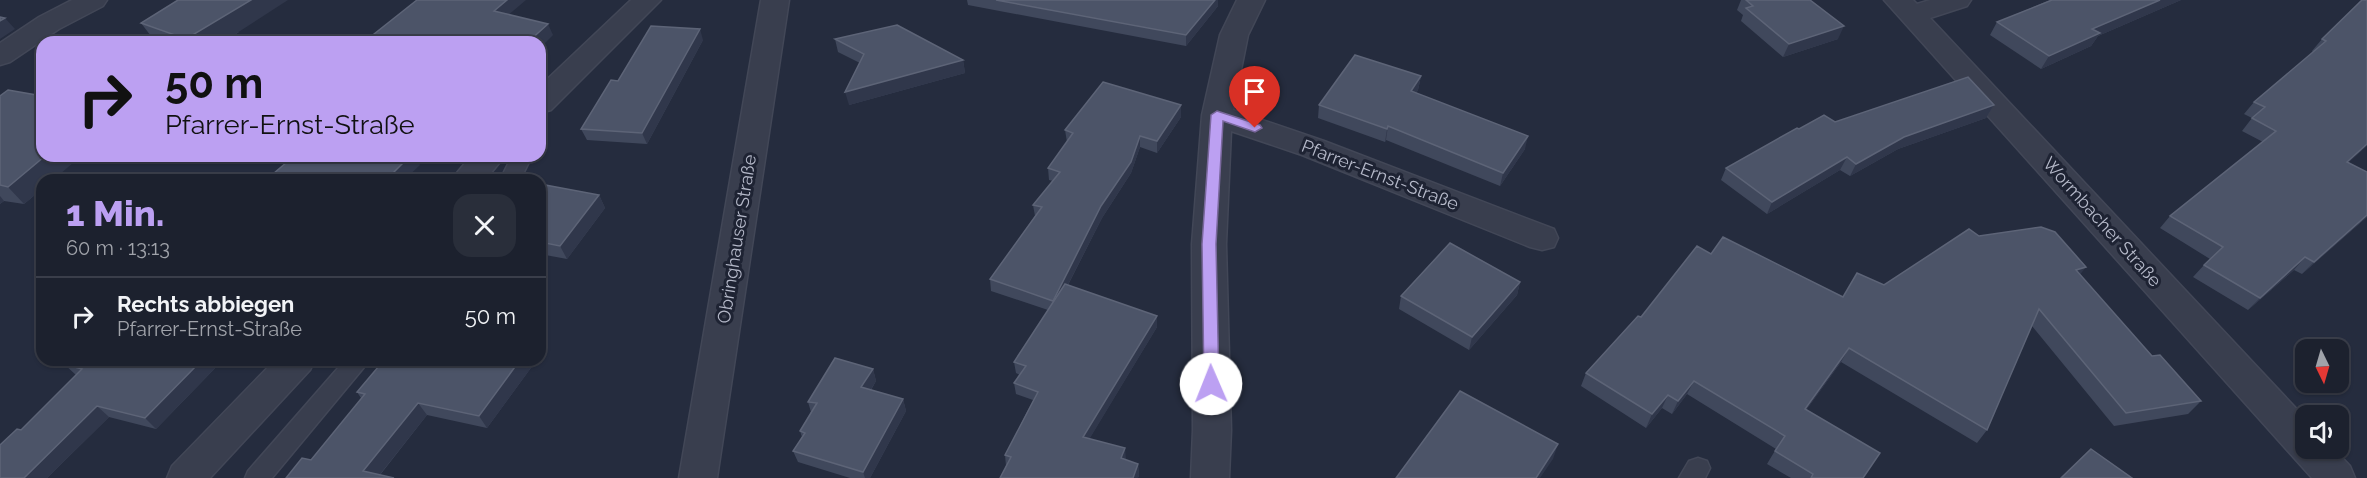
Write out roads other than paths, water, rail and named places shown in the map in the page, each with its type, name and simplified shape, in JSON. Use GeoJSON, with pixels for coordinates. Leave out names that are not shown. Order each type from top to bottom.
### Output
{"type":"FeatureCollection","features":[{"type":"Feature","properties":{"kind":"street"},"geometry":{"type":"LineString","coordinates":[[0,56],[50,23],[93,0]]}},
{"type":"Feature","properties":{"kind":"street"},"geometry":{"type":"LineString","coordinates":[[546,97],[647,0]]}},
{"type":"Feature","properties":{"kind":"street","name":"Obringhauser Straße"},"geometry":{"type":"LineString","coordinates":[[698,478],[775,0]]}},
{"type":"Feature","properties":{"kind":"street"},"geometry":{"type":"LineString","coordinates":[[1210,478],[1212,430],[1209,244],[1217,115],[1234,36],[1251,0]]}},
{"type":"Feature","properties":{"kind":"street"},"geometry":{"type":"LineString","coordinates":[[1905,8],[1957,0]]}},
{"type":"Feature","properties":{"kind":"street","name":"Wormbacher Straße"},"geometry":{"type":"LineString","coordinates":[[1905,8],[2295,433]]}},
{"type":"Feature","properties":{"kind":"street","name":"Pfarrer-Ernst-Straße"},"geometry":{"type":"LineString","coordinates":[[1217,115],[1313,148],[1542,238]]}},
{"type":"Feature","properties":{"kind":"street"},"geometry":{"type":"LineString","coordinates":[[472,174],[484,162]]}},
{"type":"Feature","properties":{"kind":"street"},"geometry":{"type":"LineString","coordinates":[[186,478],[291,366]]}},
{"type":"Feature","properties":{"kind":"street"},"geometry":{"type":"LineString","coordinates":[[2319,459],[2336,478]]}},
{"type":"Feature","properties":{"kind":"lane"},"geometry":{"type":"LineString","coordinates":[[257,478],[354,366]]}}]}
